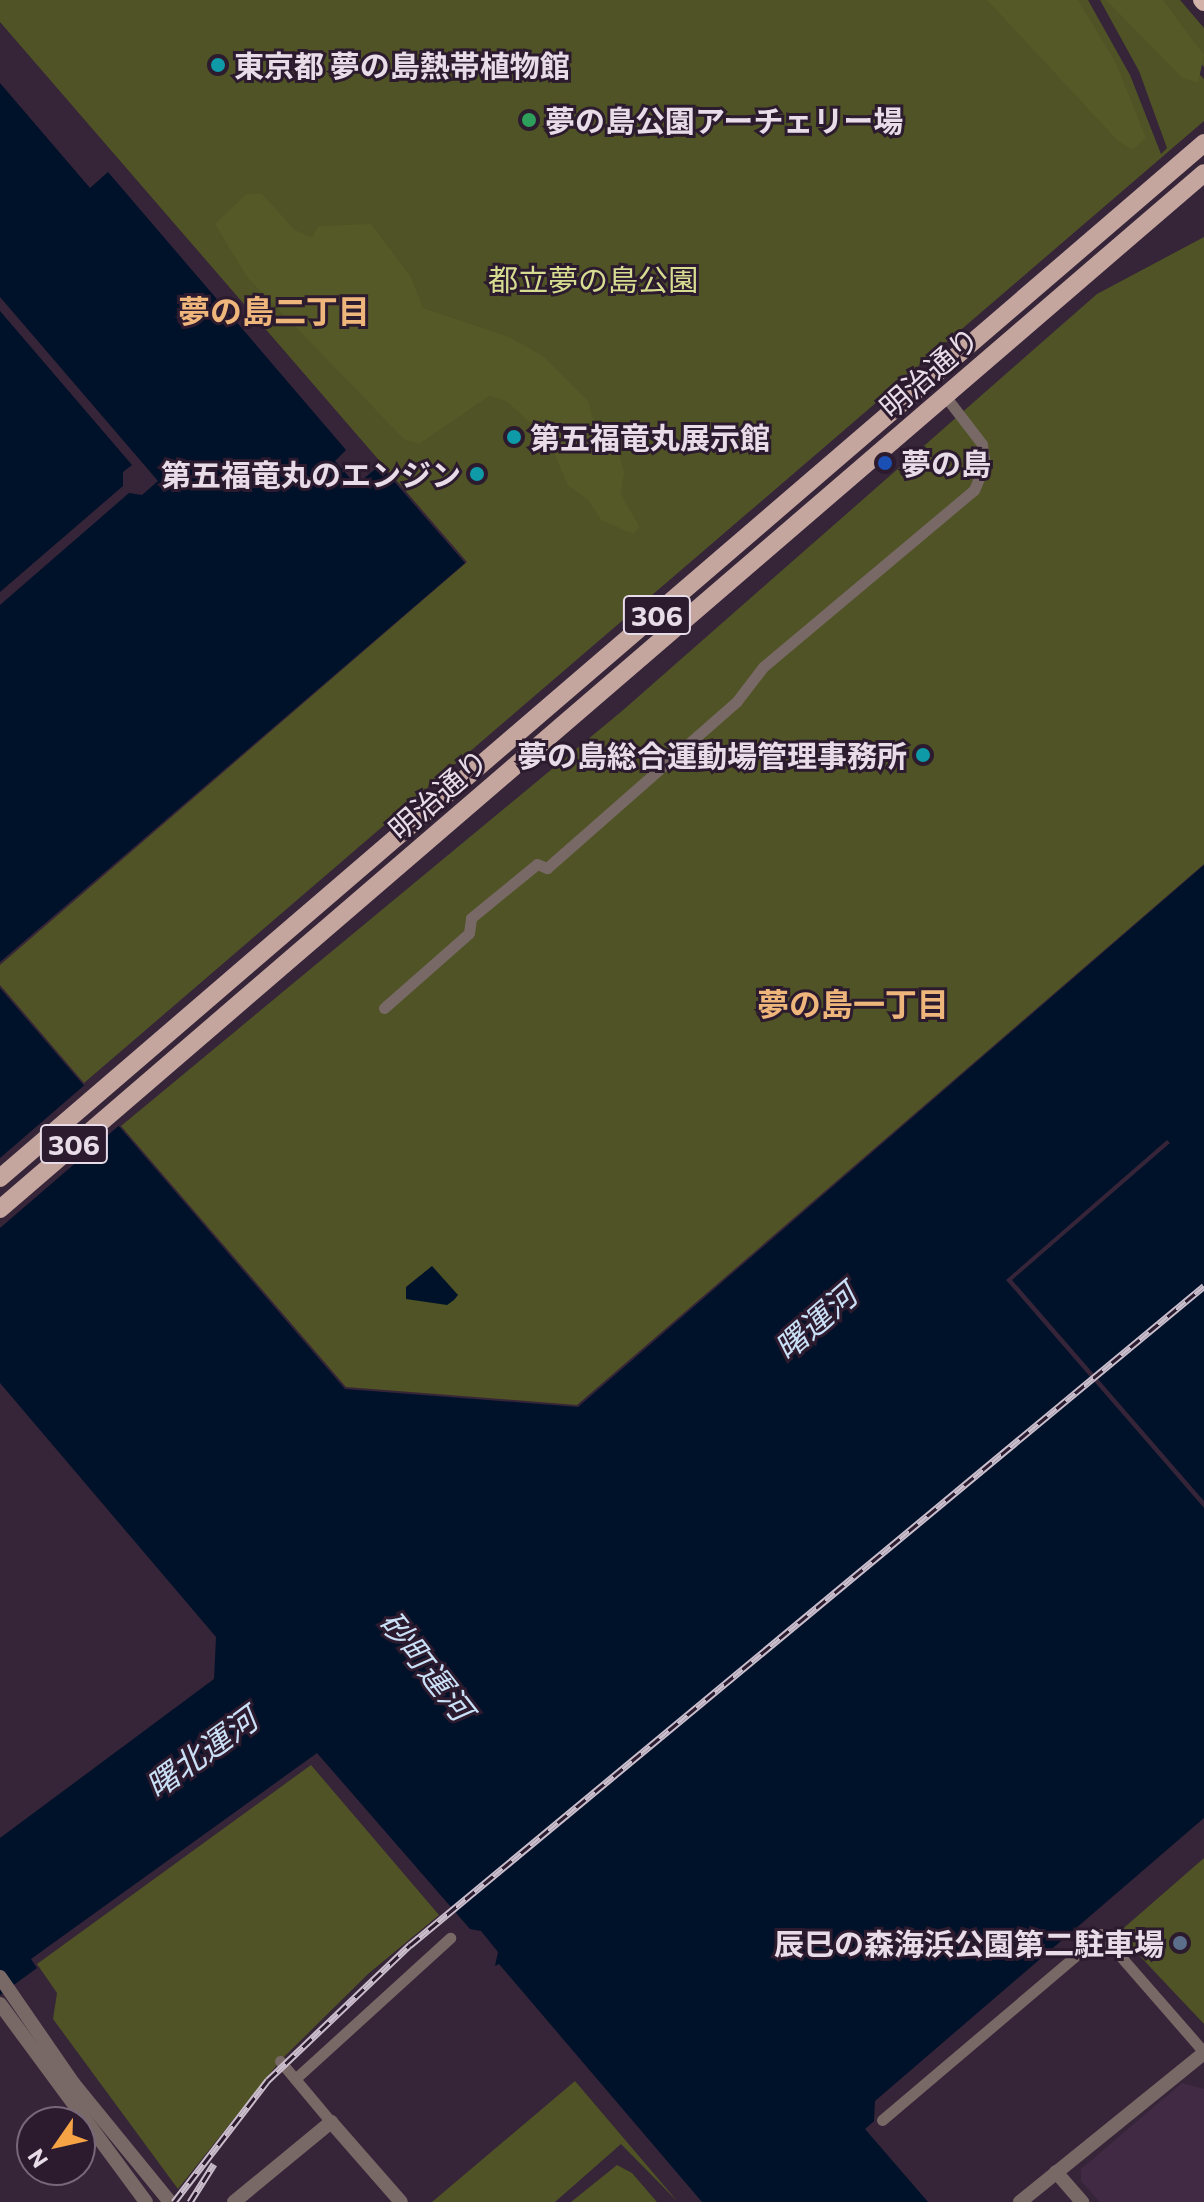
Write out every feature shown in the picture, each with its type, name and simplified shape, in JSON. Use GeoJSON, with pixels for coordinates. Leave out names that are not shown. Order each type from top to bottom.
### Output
{"type":"FeatureCollection","features":[{"type":"Feature","properties":{"kind":"main road","name":"明治通り"},"geometry":{"type":"LineString","coordinates":[[0,1178],[933,382],[1204,143]]}},
{"type":"Feature","properties":{"kind":"main road","name":"明治通り"},"geometry":{"type":"LineString","coordinates":[[0,1209],[1204,173]]}},
{"type":"Feature","properties":{"kind":"street"},"geometry":{"type":"LineString","coordinates":[[384,1008],[469,933],[471,918],[537,864],[547,868],[737,701],[763,667],[974,490],[985,464],[982,444],[945,396]]}},
{"type":"Feature","properties":{"kind":"street"},"geometry":{"type":"LineString","coordinates":[[882,2120],[1101,1934],[1204,2053],[1138,2106],[1032,2202]]}},
{"type":"Feature","properties":{"kind":"street"},"geometry":{"type":"LineString","coordinates":[[295,2079],[450,1938]]}},
{"type":"Feature","properties":{"kind":"street"},"geometry":{"type":"LineString","coordinates":[[0,1977],[7,2006],[146,2202]]}},
{"type":"Feature","properties":{"kind":"street"},"geometry":{"type":"LineString","coordinates":[[7,2006],[170,2202]]}},
{"type":"Feature","properties":{"kind":"street"},"geometry":{"type":"LineString","coordinates":[[280,2061],[401,2202]]}},
{"type":"Feature","properties":{"kind":"street"},"geometry":{"type":"LineString","coordinates":[[234,2202],[331,2122]]}},
{"type":"Feature","properties":{"kind":"street"},"geometry":{"type":"LineString","coordinates":[[1020,2202],[1059,2175]]}},
{"type":"Feature","properties":{"kind":"street"},"geometry":{"type":"LineString","coordinates":[[1059,2175],[1082,2202]]}},
{"type":"Feature","properties":{"kind":"shaded area"},"geometry":{"type":"Polygon","coordinates":[[[1182,2083],[1204,2089],[1204,2202],[1100,2202],[1081,2181],[1081,2169],[1182,2083]]]}},
{"type":"Feature","properties":{"kind":"green space","name":"都立夢の島公園"},"geometry":{"type":"Polygon","coordinates":[[[0,0],[1088,0],[1130,75],[1161,154],[1167,148],[1139,71],[1100,0],[1125,0],[1204,79],[1204,121],[84,1083],[0,985],[0,965],[467,562],[0,22],[0,0]]]}},
{"type":"Feature","properties":{"kind":"green space"},"geometry":{"type":"Polygon","coordinates":[[[987,0],[1078,0],[1116,63],[1146,138],[1132,150],[1118,141],[987,0]]]}},
{"type":"Feature","properties":{"kind":"green space"},"geometry":{"type":"Polygon","coordinates":[[[1106,0],[1163,0],[1204,55],[1198,83],[1182,78],[1106,0]]]}},
{"type":"Feature","properties":{"kind":"green space"},"geometry":{"type":"Polygon","coordinates":[[[1143,0],[1180,0],[1204,28],[1204,67],[1143,0]]]}},
{"type":"Feature","properties":{"kind":"green space"},"geometry":{"type":"Polygon","coordinates":[[[246,194],[262,194],[295,230],[312,238],[318,226],[371,224],[411,277],[423,308],[509,337],[543,356],[589,402],[592,417],[617,443],[624,473],[621,495],[640,527],[633,534],[601,520],[589,501],[568,485],[548,439],[506,401],[489,396],[419,444],[404,439],[247,277],[215,224],[246,194]]]}},
{"type":"Feature","properties":{"kind":"green space"},"geometry":{"type":"Polygon","coordinates":[[[1204,237],[1204,864],[577,1405],[346,1387],[121,1126],[622,711],[1097,294],[1204,237]]]}},
{"type":"Feature","properties":{"kind":"green space"},"geometry":{"type":"Polygon","coordinates":[[[311,1765],[439,1915],[368,1974],[280,2061],[178,2189],[53,2019],[57,1993],[37,1964],[311,1765]]]}},
{"type":"Feature","properties":{"kind":"green space"},"geometry":{"type":"Polygon","coordinates":[[[1204,1858],[1204,2024],[1118,1933],[1204,1858]]]}},
{"type":"Feature","properties":{"kind":"green space"},"geometry":{"type":"Polygon","coordinates":[[[575,2081],[678,2202],[621,2144],[555,2202],[432,2202],[575,2081]]]}},
{"type":"Feature","properties":{"kind":"green space"},"geometry":{"type":"Polygon","coordinates":[[[617,2165],[632,2173],[657,2202],[571,2202],[617,2165]]]}},
{"type":"Feature","properties":{"kind":"water"},"geometry":{"type":"Polygon","coordinates":[[[0,83],[90,188],[108,172],[346,450],[335,461],[356,485],[380,465],[465,563],[0,962],[0,83]]]}},
{"type":"Feature","properties":{"kind":"water"},"geometry":{"type":"Polygon","coordinates":[[[1204,865],[1204,1818],[875,2101],[874,2121],[865,2129],[928,2202],[702,2202],[499,1964],[495,1966],[498,1952],[481,1931],[470,1929],[317,1753],[31,1959],[37,1968],[0,1995],[0,1838],[214,1679],[216,1637],[0,1383],[0,988],[345,1389],[578,1407],[1204,865]]]}},
{"type":"Feature","properties":{"kind":"water"},"geometry":{"type":"Polygon","coordinates":[[[432,1266],[458,1295],[447,1305],[406,1299],[406,1287],[432,1266]]]}},
{"type":"Feature","properties":{"kind":"pier"},"geometry":{"type":"Polygon","coordinates":[[[0,297],[158,481],[142,495],[129,493],[0,605],[0,592],[123,486],[123,472],[132,465],[0,311],[0,297]]]}},
{"type":"Feature","properties":{"kind":"pier"},"geometry":{"type":"Polygon","coordinates":[[[87,1083],[122,1123],[0,1228],[0,1158],[87,1083]]]}},
{"type":"Feature","properties":{"kind":"pier"},"geometry":{"type":"Polygon","coordinates":[[[1167,1140],[1170,1143],[1012,1280],[1204,1501],[1204,1508],[1006,1280],[1167,1140]]]}},
{"type":"Feature","properties":{"kind":"railway"},"geometry":{"type":"LineString","coordinates":[[174,2202],[268,2080],[410,1945],[1204,1286]]}},
{"type":"Feature","properties":{"kind":"railway"},"geometry":{"type":"LineString","coordinates":[[190,2202],[214,2164]]}},
{"type":"Feature","properties":{"kind":"place","name":"東京都 夢の島熱帯植物館"},"geometry":{"type":"Point","coordinates":[218,65]}},
{"type":"Feature","properties":{"kind":"place","name":"夢の島公園アーチェリー場"},"geometry":{"type":"Point","coordinates":[529,120]}},
{"type":"Feature","properties":{"kind":"place","name":"第五福竜丸展示館"},"geometry":{"type":"Point","coordinates":[514,437]}},
{"type":"Feature","properties":{"kind":"place","name":"夢の島"},"geometry":{"type":"Point","coordinates":[885,463]}},
{"type":"Feature","properties":{"kind":"place","name":"第五福竜丸のエンジン"},"geometry":{"type":"Point","coordinates":[477,474]}},
{"type":"Feature","properties":{"kind":"place","name":"夢の島総合運動場管理事務所"},"geometry":{"type":"Point","coordinates":[923,755]}},
{"type":"Feature","properties":{"kind":"place","name":"辰巳の森海浜公園第二駐車場"},"geometry":{"type":"Point","coordinates":[1180,1943]}},
{"type":"Feature","properties":{"kind":"district","name":"夢の島二丁目"},"geometry":{"type":"Point","coordinates":[274,310]}},
{"type":"Feature","properties":{"kind":"district","name":"夢の島一丁目"},"geometry":{"type":"Point","coordinates":[853,1003]}},
{"type":"Feature","properties":{"kind":"water label","name":"曙運河"},"geometry":{"type":"Point","coordinates":[815,1321]}},
{"type":"Feature","properties":{"kind":"water label","name":"砂町運河"},"geometry":{"type":"Point","coordinates":[427,1665]}},
{"type":"Feature","properties":{"kind":"water label","name":"曙北運河"},"geometry":{"type":"Point","coordinates":[201,1752]}}]}
